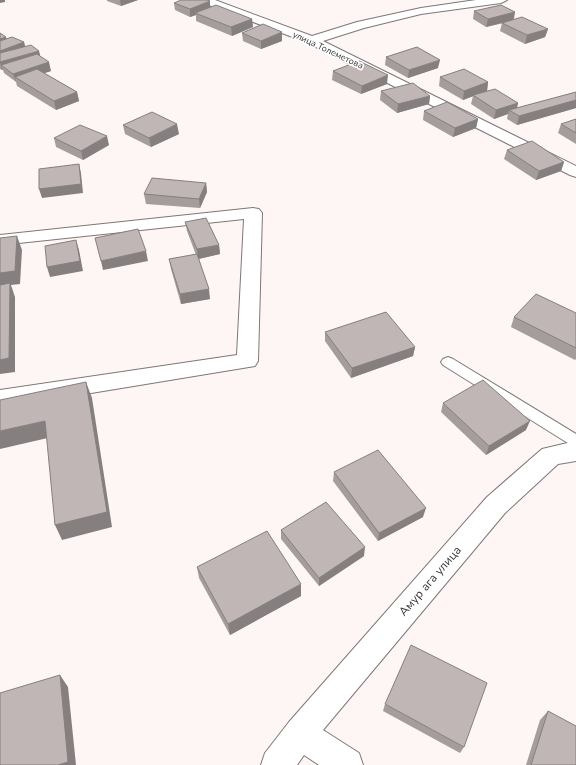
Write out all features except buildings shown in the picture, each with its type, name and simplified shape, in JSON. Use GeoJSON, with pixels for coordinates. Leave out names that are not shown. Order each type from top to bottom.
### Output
{"type":"FeatureCollection","features":[{"type":"Feature","properties":{"kind":"street","name":"улица Толеметова"},"geometry":{"type":"LineString","coordinates":[[206,0],[312,40],[576,172]]}},
{"type":"Feature","properties":{"kind":"street"},"geometry":{"type":"LineString","coordinates":[[312,40],[361,25],[421,11],[501,0]]}},
{"type":"Feature","properties":{"kind":"street"},"geometry":{"type":"LineString","coordinates":[[0,240],[253,214],[247,361],[0,399]]}},
{"type":"Feature","properties":{"kind":"street","name":"Амур ага улица"},"geometry":{"type":"LineString","coordinates":[[277,765],[300,733],[496,505],[551,456],[576,451]]}},
{"type":"Feature","properties":{"kind":"street"},"geometry":{"type":"LineString","coordinates":[[300,733],[347,765]]}},
{"type":"Feature","properties":{"kind":"lane"},"geometry":{"type":"LineString","coordinates":[[448,362],[576,441]]}}]}
